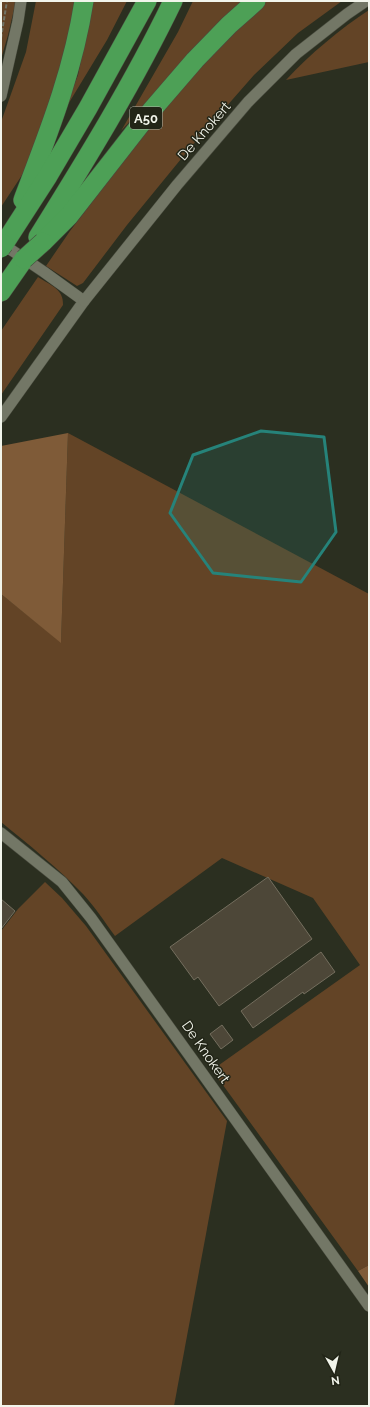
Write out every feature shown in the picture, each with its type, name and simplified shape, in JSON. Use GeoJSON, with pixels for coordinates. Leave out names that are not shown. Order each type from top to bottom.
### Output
{"type":"FeatureCollection","features":[{"type":"Feature","properties":{"kind":"highway"},"geometry":{"type":"LineString","coordinates":[[4,243],[61,98],[71,66],[81,23],[84,1]]}},
{"type":"Feature","properties":{"kind":"highway"},"geometry":{"type":"LineString","coordinates":[[4,243],[48,176],[88,108],[147,1]]}},
{"type":"Feature","properties":{"kind":"highway","name":"A50"},"geometry":{"type":"LineString","coordinates":[[5,286],[24,259],[40,240],[108,123],[173,1]]}},
{"type":"Feature","properties":{"kind":"highway","name":"A50"},"geometry":{"type":"LineString","coordinates":[[40,240],[69,216],[151,111],[195,60],[229,25],[256,1]]}},
{"type":"Feature","properties":{"kind":"street"},"geometry":{"type":"LineString","coordinates":[[1,96],[21,1]]}},
{"type":"Feature","properties":{"kind":"street","name":"De Knokert"},"geometry":{"type":"LineString","coordinates":[[1,417],[84,301],[177,185],[248,102],[296,54],[366,1]]}},
{"type":"Feature","properties":{"kind":"street"},"geometry":{"type":"LineString","coordinates":[[4,243],[84,301]]}},
{"type":"Feature","properties":{"kind":"street","name":"De Knokert"},"geometry":{"type":"LineString","coordinates":[[1,833],[62,882],[91,918],[369,1306]]}},
{"type":"Feature","properties":{"kind":"path"},"geometry":{"type":"LineString","coordinates":[[1,38],[7,1]]}},
{"type":"Feature","properties":{"kind":"highlighted area"},"geometry":{"type":"Polygon","coordinates":[[[261,431],[324,437],[336,532],[301,582],[213,573],[170,513],[193,455],[261,431]]]}},
{"type":"Feature","properties":{"kind":"shaded area"},"geometry":{"type":"Polygon","coordinates":[[[1,1],[16,1],[1,59],[1,1]]]}},
{"type":"Feature","properties":{"kind":"shaded area"},"geometry":{"type":"Polygon","coordinates":[[[36,1],[74,1],[74,11],[53,95],[24,172],[1,207],[1,122],[26,52],[36,1]]]}},
{"type":"Feature","properties":{"kind":"shaded area"},"geometry":{"type":"Polygon","coordinates":[[[93,1],[127,1],[107,40],[64,111],[78,75],[93,1]]]}},
{"type":"Feature","properties":{"kind":"shaded area"},"geometry":{"type":"Polygon","coordinates":[[[193,1],[248,1],[212,32],[121,131],[178,32],[193,1]]]}},
{"type":"Feature","properties":{"kind":"shaded area"},"geometry":{"type":"Polygon","coordinates":[[[265,1],[342,1],[298,33],[254,75],[190,148],[127,225],[83,283],[77,286],[46,266],[70,231],[192,71],[265,1]]]}},
{"type":"Feature","properties":{"kind":"shaded area"},"geometry":{"type":"Polygon","coordinates":[[[369,10],[369,62],[286,80],[326,42],[369,10]]]}},
{"type":"Feature","properties":{"kind":"shaded area"},"geometry":{"type":"Polygon","coordinates":[[[38,277],[59,291],[63,300],[63,305],[1,395],[1,331],[38,277]]]}},
{"type":"Feature","properties":{"kind":"shaded area"},"geometry":{"type":"Polygon","coordinates":[[[68,433],[369,594],[369,1265],[358,1271],[212,1070],[360,965],[313,898],[222,858],[115,936],[92,904],[74,885],[1,822],[1,594],[61,642],[68,433]]]}},
{"type":"Feature","properties":{"kind":"shaded area"},"geometry":{"type":"Polygon","coordinates":[[[68,433],[61,643],[1,594],[1,446],[68,433]]]}},
{"type":"Feature","properties":{"kind":"shaded area"},"geometry":{"type":"Polygon","coordinates":[[[45,882],[62,898],[86,926],[227,1121],[174,1406],[1,1406],[1,931],[18,909],[45,882]]]}},
{"type":"Feature","properties":{"kind":"shaded area"},"geometry":{"type":"Polygon","coordinates":[[[369,1265],[369,1287],[358,1271],[369,1265]]]}},
{"type":"Feature","properties":{"kind":"building"},"geometry":{"type":"Polygon","coordinates":[[[268,877],[312,939],[219,1006],[198,977],[194,980],[170,947],[268,877]]]}},
{"type":"Feature","properties":{"kind":"building"},"geometry":{"type":"Polygon","coordinates":[[[1,899],[15,911],[1,929],[1,899]]]}},
{"type":"Feature","properties":{"kind":"building"},"geometry":{"type":"Polygon","coordinates":[[[321,952],[335,972],[304,994],[303,992],[253,1028],[241,1011],[321,952]]]}},
{"type":"Feature","properties":{"kind":"building"},"geometry":{"type":"Polygon","coordinates":[[[222,1025],[233,1040],[221,1049],[210,1034],[222,1025]]]}}]}
